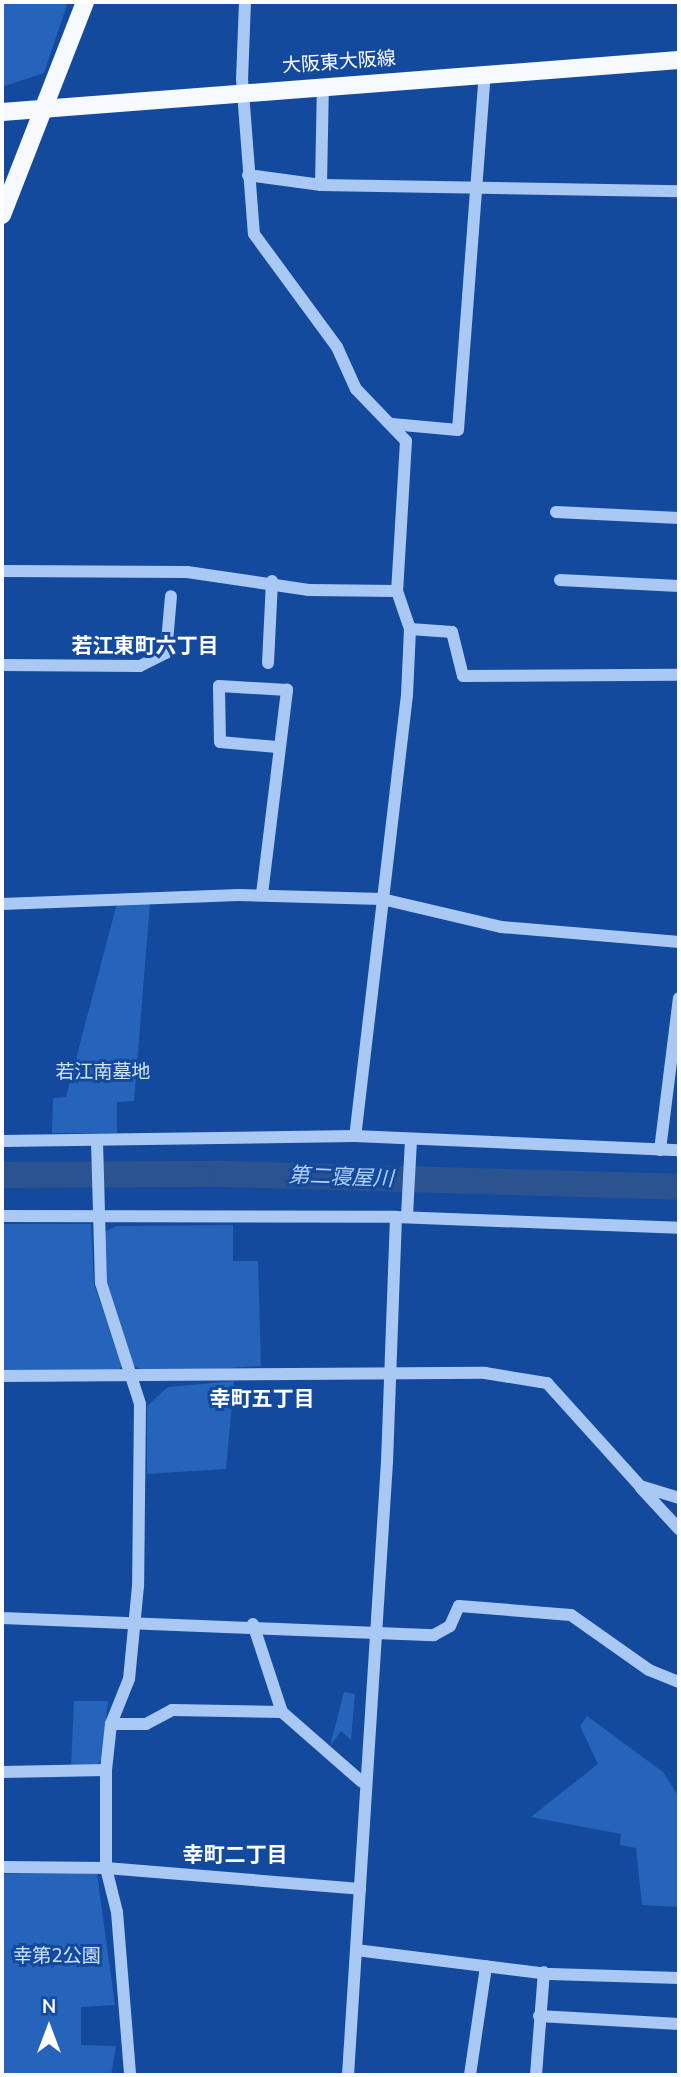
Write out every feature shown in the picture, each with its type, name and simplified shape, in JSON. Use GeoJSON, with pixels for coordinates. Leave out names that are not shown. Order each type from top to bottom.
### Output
{"type":"FeatureCollection","features":[{"type":"Feature","properties":{"kind":"main road"},"geometry":{"type":"LineString","coordinates":[[2,215],[85,2]]}},
{"type":"Feature","properties":{"kind":"main road","name":"大阪東大阪線"},"geometry":{"type":"LineString","coordinates":[[2,112],[243,90],[679,60]]}},
{"type":"Feature","properties":{"kind":"street"},"geometry":{"type":"LineString","coordinates":[[245,2],[243,90],[254,234],[337,347],[356,389],[406,441],[397,591],[410,629],[355,1136]]}},
{"type":"Feature","properties":{"kind":"street"},"geometry":{"type":"LineString","coordinates":[[392,424],[458,430],[479,189],[485,75]]}},
{"type":"Feature","properties":{"kind":"street"},"geometry":{"type":"LineString","coordinates":[[321,185],[323,85]]}},
{"type":"Feature","properties":{"kind":"street"},"geometry":{"type":"LineString","coordinates":[[248,175],[321,185],[679,191]]}},
{"type":"Feature","properties":{"kind":"street"},"geometry":{"type":"LineString","coordinates":[[556,512],[679,518]]}},
{"type":"Feature","properties":{"kind":"street"},"geometry":{"type":"LineString","coordinates":[[2,571],[187,572],[272,581],[309,590],[397,591]]}},
{"type":"Feature","properties":{"kind":"street"},"geometry":{"type":"LineString","coordinates":[[560,580],[679,586]]}},
{"type":"Feature","properties":{"kind":"street"},"geometry":{"type":"LineString","coordinates":[[268,663],[272,581]]}},
{"type":"Feature","properties":{"kind":"street"},"geometry":{"type":"LineString","coordinates":[[2,665],[140,666],[166,653],[170,596]]}},
{"type":"Feature","properties":{"kind":"street"},"geometry":{"type":"LineString","coordinates":[[410,629],[452,632],[463,676],[679,675]]}},
{"type":"Feature","properties":{"kind":"street"},"geometry":{"type":"LineString","coordinates":[[262,894],[277,747],[287,690],[219,686],[220,742],[277,747]]}},
{"type":"Feature","properties":{"kind":"street"},"geometry":{"type":"LineString","coordinates":[[2,904],[262,894],[382,899],[501,927],[679,942]]}},
{"type":"Feature","properties":{"kind":"street"},"geometry":{"type":"LineString","coordinates":[[660,1150],[679,998]]}},
{"type":"Feature","properties":{"kind":"street"},"geometry":{"type":"LineString","coordinates":[[2,1141],[355,1136],[679,1150]]}},
{"type":"Feature","properties":{"kind":"street"},"geometry":{"type":"LineString","coordinates":[[348,2075],[372,1632],[401,1217],[411,1139]]}},
{"type":"Feature","properties":{"kind":"street"},"geometry":{"type":"LineString","coordinates":[[97,1141],[97,1216],[101,1283],[133,1377],[139,1404],[140,1524],[131,1619],[129,1679],[111,1724],[106,1770],[106,1868],[117,1912],[130,2075]]}},
{"type":"Feature","properties":{"kind":"street"},"geometry":{"type":"LineString","coordinates":[[2,1216],[401,1217],[679,1228]]}},
{"type":"Feature","properties":{"kind":"street"},"geometry":{"type":"LineString","coordinates":[[2,1376],[133,1377],[392,1371],[485,1373],[547,1383],[679,1528]]}},
{"type":"Feature","properties":{"kind":"street"},"geometry":{"type":"LineString","coordinates":[[640,1486],[679,1498]]}},
{"type":"Feature","properties":{"kind":"street"},"geometry":{"type":"LineString","coordinates":[[2,1618],[131,1619],[434,1635],[450,1626],[459,1606],[571,1615],[649,1670],[679,1682]]}},
{"type":"Feature","properties":{"kind":"street"},"geometry":{"type":"LineString","coordinates":[[253,1624],[282,1712],[362,1782]]}},
{"type":"Feature","properties":{"kind":"street"},"geometry":{"type":"LineString","coordinates":[[111,1724],[146,1724],[172,1710],[282,1712]]}},
{"type":"Feature","properties":{"kind":"street"},"geometry":{"type":"LineString","coordinates":[[2,1772],[106,1770]]}},
{"type":"Feature","properties":{"kind":"street"},"geometry":{"type":"LineString","coordinates":[[2,1867],[106,1868],[360,1889]]}},
{"type":"Feature","properties":{"kind":"street"},"geometry":{"type":"LineString","coordinates":[[356,1950],[544,1972],[679,1978]]}},
{"type":"Feature","properties":{"kind":"street"},"geometry":{"type":"LineString","coordinates":[[470,2075],[486,1966]]}},
{"type":"Feature","properties":{"kind":"street"},"geometry":{"type":"LineString","coordinates":[[536,2075],[544,1972]]}},
{"type":"Feature","properties":{"kind":"street"},"geometry":{"type":"LineString","coordinates":[[539,2016],[679,2024]]}},
{"type":"Feature","properties":{"kind":"green space"},"geometry":{"type":"Polygon","coordinates":[[[2,2],[68,2],[44,73],[2,87],[2,2]]]}},
{"type":"Feature","properties":{"kind":"green space","name":"若江南墓地"},"geometry":{"type":"Polygon","coordinates":[[[117,903],[150,903],[134,1101],[117,1102],[117,1133],[52,1133],[53,1098],[66,1097],[117,903]]]}},
{"type":"Feature","properties":{"kind":"green space"},"geometry":{"type":"Polygon","coordinates":[[[2,1224],[91,1224],[94,1284],[122,1366],[117,1372],[2,1370],[2,1224]]]}},
{"type":"Feature","properties":{"kind":"green space"},"geometry":{"type":"Polygon","coordinates":[[[233,1225],[233,1261],[258,1261],[261,1366],[149,1373],[132,1365],[106,1281],[103,1233],[116,1226],[233,1225]]]}},
{"type":"Feature","properties":{"kind":"green space"},"geometry":{"type":"Polygon","coordinates":[[[234,1381],[226,1469],[147,1474],[147,1406],[168,1387],[234,1381]]]}},
{"type":"Feature","properties":{"kind":"green space"},"geometry":{"type":"Polygon","coordinates":[[[344,1692],[355,1694],[351,1740],[341,1731],[330,1746],[344,1692]]]}},
{"type":"Feature","properties":{"kind":"green space"},"geometry":{"type":"Polygon","coordinates":[[[74,1701],[108,1701],[102,1759],[95,1767],[71,1767],[74,1701]]]}},
{"type":"Feature","properties":{"kind":"green space"},"geometry":{"type":"Polygon","coordinates":[[[587,1716],[663,1772],[679,1797],[679,1907],[642,1905],[636,1848],[620,1845],[621,1834],[531,1817],[598,1764],[580,1726],[587,1716]]]}},
{"type":"Feature","properties":{"kind":"green space","name":"幸第2公園"},"geometry":{"type":"Polygon","coordinates":[[[2,1874],[97,1874],[115,2005],[81,2007],[81,2045],[116,2046],[111,2075],[2,2075],[2,1874]]]}},
{"type":"Feature","properties":{"kind":"waterway","name":"第二寝屋川"},"geometry":{"type":"LineString","coordinates":[[2,1175],[225,1174],[679,1187]]}},
{"type":"Feature","properties":{"kind":"district","name":"若江東町六丁目"},"geometry":{"type":"Point","coordinates":[145,646]}},
{"type":"Feature","properties":{"kind":"district","name":"幸町五丁目"},"geometry":{"type":"Point","coordinates":[262,1399]}},
{"type":"Feature","properties":{"kind":"district","name":"幸町二丁目"},"geometry":{"type":"Point","coordinates":[235,1855]}}]}
